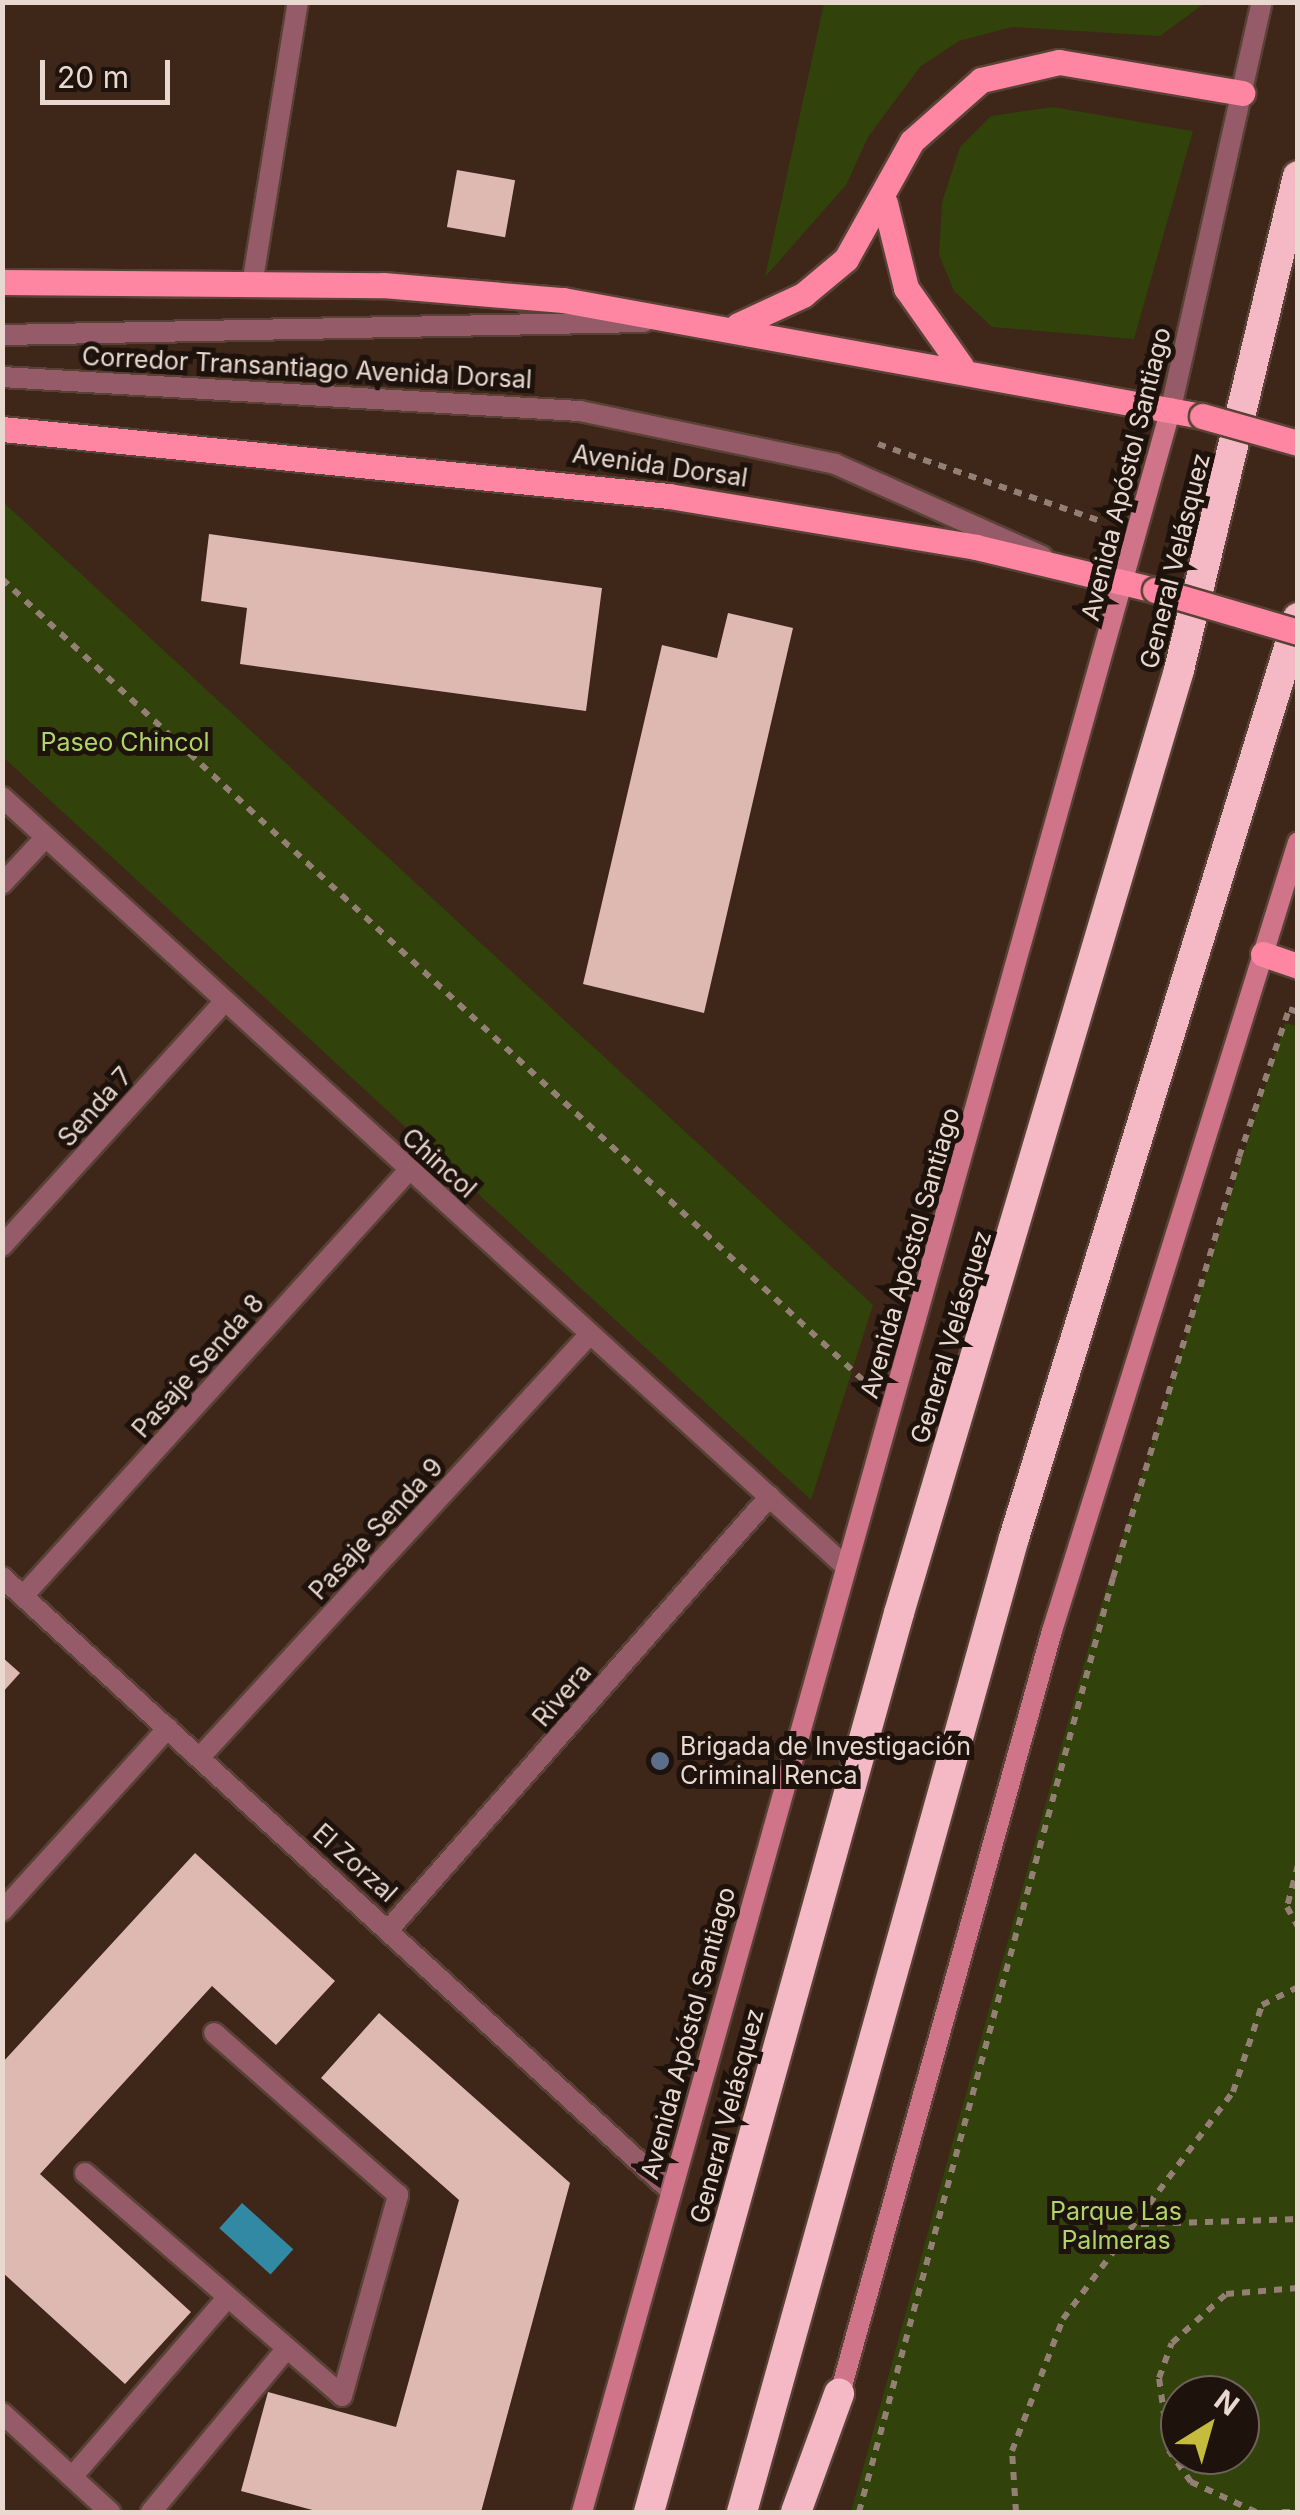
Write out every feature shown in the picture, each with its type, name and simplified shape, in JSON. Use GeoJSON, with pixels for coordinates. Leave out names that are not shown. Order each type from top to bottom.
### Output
{"type":"FeatureCollection","features":[{"type":"Feature","properties":{"kind":"highway","name":"General Velásquez"},"geometry":{"type":"LineString","coordinates":[[649,2512],[899,1613],[1179,670],[1298,176]]}},
{"type":"Feature","properties":{"kind":"highway"},"geometry":{"type":"LineString","coordinates":[[742,2512],[1014,1538],[1298,618]]}},
{"type":"Feature","properties":{"kind":"highway"},"geometry":{"type":"LineString","coordinates":[[796,2512],[839,2394]]}},
{"type":"Feature","properties":{"kind":"main road"},"geometry":{"type":"LineString","coordinates":[[738,325],[820,282],[885,203],[933,115],[1006,70],[1086,65],[1242,94]]}},
{"type":"Feature","properties":{"kind":"main road"},"geometry":{"type":"LineString","coordinates":[[885,203],[906,288],[961,366]]}},
{"type":"Feature","properties":{"kind":"main road"},"geometry":{"type":"LineString","coordinates":[[2,282],[474,291],[738,325],[961,366],[1171,408],[1298,443]]}},
{"type":"Feature","properties":{"kind":"main road","name":"Avenida Apóstol Santiago"},"geometry":{"type":"LineString","coordinates":[[582,2512],[844,1565],[1126,584],[1171,408]]}},
{"type":"Feature","properties":{"kind":"main road","name":"Avenida Dorsal"},"geometry":{"type":"LineString","coordinates":[[2,429],[670,496],[1062,565],[1298,632]]}},
{"type":"Feature","properties":{"kind":"main road"},"geometry":{"type":"LineString","coordinates":[[809,2512],[1052,1631],[1298,842]]}},
{"type":"Feature","properties":{"kind":"main road"},"geometry":{"type":"LineString","coordinates":[[1263,954],[1298,966]]}},
{"type":"Feature","properties":{"kind":"street"},"geometry":{"type":"LineString","coordinates":[[252,284],[298,2]]}},
{"type":"Feature","properties":{"kind":"street","name":"Avenida Apóstol Santiago"},"geometry":{"type":"LineString","coordinates":[[1171,408],[1262,2]]}},
{"type":"Feature","properties":{"kind":"street","name":"Corredor Transantiago Avenida Dorsal"},"geometry":{"type":"LineString","coordinates":[[2,335],[701,321]]}},
{"type":"Feature","properties":{"kind":"street","name":"Corredor Transantiago Avenida Dorsal"},"geometry":{"type":"LineString","coordinates":[[2,377],[504,400],[752,441],[896,486],[1062,565]]}},
{"type":"Feature","properties":{"kind":"street","name":"Chincol"},"geometry":{"type":"LineString","coordinates":[[2,797],[844,1565]]}},
{"type":"Feature","properties":{"kind":"street"},"geometry":{"type":"LineString","coordinates":[[2,884],[46,837]]}},
{"type":"Feature","properties":{"kind":"street","name":"Senda 7"},"geometry":{"type":"LineString","coordinates":[[2,1246],[226,1001]]}},
{"type":"Feature","properties":{"kind":"street","name":"Pasaje Senda 8"},"geometry":{"type":"LineString","coordinates":[[24,1596],[409,1170]]}},
{"type":"Feature","properties":{"kind":"street","name":"Pasaje Senda 9"},"geometry":{"type":"LineString","coordinates":[[200,1757],[590,1334]]}},
{"type":"Feature","properties":{"kind":"street","name":"Rivera"},"geometry":{"type":"LineString","coordinates":[[390,1928],[770,1496]]}},
{"type":"Feature","properties":{"kind":"street","name":"El Zorzal"},"geometry":{"type":"LineString","coordinates":[[2,1578],[390,1928],[671,2191]]}},
{"type":"Feature","properties":{"kind":"street"},"geometry":{"type":"LineString","coordinates":[[2,1911],[168,1728]]}},
{"type":"Feature","properties":{"kind":"street"},"geometry":{"type":"LineString","coordinates":[[85,2174],[342,2396],[398,2195],[214,2033]]}},
{"type":"Feature","properties":{"kind":"street"},"geometry":{"type":"LineString","coordinates":[[72,2477],[228,2297]]}},
{"type":"Feature","properties":{"kind":"street"},"geometry":{"type":"LineString","coordinates":[[151,2512],[286,2348]]}},
{"type":"Feature","properties":{"kind":"street"},"geometry":{"type":"LineString","coordinates":[[2,2413],[110,2512]]}},
{"type":"Feature","properties":{"kind":"path"},"geometry":{"type":"LineString","coordinates":[[2,578],[891,1406]]}},
{"type":"Feature","properties":{"kind":"path"},"geometry":{"type":"LineString","coordinates":[[859,2512],[1113,1578],[1239,1157],[1289,1009],[1298,1012]]}},
{"type":"Feature","properties":{"kind":"path"},"geometry":{"type":"LineString","coordinates":[[1298,1726],[1298,1772]]}},
{"type":"Feature","properties":{"kind":"path"},"geometry":{"type":"LineString","coordinates":[[1298,1865],[1287,1907],[1298,1928]]}},
{"type":"Feature","properties":{"kind":"path"},"geometry":{"type":"LineString","coordinates":[[1016,2512],[1012,2451],[1026,2400],[1080,2292],[1139,2224],[1233,2092],[1262,2005],[1298,1987]]}},
{"type":"Feature","properties":{"kind":"path"},"geometry":{"type":"LineString","coordinates":[[1139,2224],[1298,2219]]}},
{"type":"Feature","properties":{"kind":"path"},"geometry":{"type":"LineString","coordinates":[[1256,2512],[1192,2482],[1169,2450],[1159,2378],[1172,2343],[1226,2294],[1298,2288]]}},
{"type":"Feature","properties":{"kind":"path"},"geometry":{"type":"LineString","coordinates":[[1282,2512],[1298,2512]]}},
{"type":"Feature","properties":{"kind":"green space"},"geometry":{"type":"Polygon","coordinates":[[[824,2],[1205,3],[1160,36],[1012,27],[959,41],[920,67],[868,137],[846,185],[765,277],[824,2]]]}},
{"type":"Feature","properties":{"kind":"green space"},"geometry":{"type":"Polygon","coordinates":[[[1053,107],[1193,131],[1134,339],[992,327],[954,291],[939,255],[942,202],[960,147],[991,116],[1053,107]]]}},
{"type":"Feature","properties":{"kind":"green space","name":"Paseo Chincol"},"geometry":{"type":"Polygon","coordinates":[[[2,501],[873,1305],[811,1500],[3,757],[2,501]]]}},
{"type":"Feature","properties":{"kind":"green space","name":"Parque Las Palmeras"},"geometry":{"type":"Polygon","coordinates":[[[1285,1023],[1298,1026],[1297,2512],[851,2512],[1093,1631],[1285,1023]]]}},
{"type":"Feature","properties":{"kind":"water"},"geometry":{"type":"Polygon","coordinates":[[[242,2203],[293,2249],[271,2274],[219,2228],[242,2203]]]}},
{"type":"Feature","properties":{"kind":"building"},"geometry":{"type":"Polygon","coordinates":[[[457,170],[515,180],[505,237],[447,227],[457,170]]]}},
{"type":"Feature","properties":{"kind":"building"},"geometry":{"type":"Polygon","coordinates":[[[209,534],[602,588],[586,711],[240,664],[247,608],[201,601],[209,534]]]}},
{"type":"Feature","properties":{"kind":"building"},"geometry":{"type":"Polygon","coordinates":[[[728,613],[793,628],[704,1013],[583,984],[662,645],[717,658],[728,613]]]}},
{"type":"Feature","properties":{"kind":"building"},"geometry":{"type":"Polygon","coordinates":[[[2,1657],[20,1673],[2,1693],[2,1657]]]}},
{"type":"Feature","properties":{"kind":"building"},"geometry":{"type":"Polygon","coordinates":[[[195,1853],[335,1981],[276,2045],[212,1986],[40,2174],[191,2312],[125,2384],[2,2272],[2,2063],[195,1853]]]}},
{"type":"Feature","properties":{"kind":"building"},"geometry":{"type":"Polygon","coordinates":[[[379,2013],[570,2183],[481,2512],[320,2512],[241,2491],[268,2392],[396,2427],[459,2200],[321,2078],[379,2013]]]}},
{"type":"Feature","properties":{"kind":"place","name":"Brigada de Investigación Criminal Renca"},"geometry":{"type":"Point","coordinates":[660,1761]}}]}
